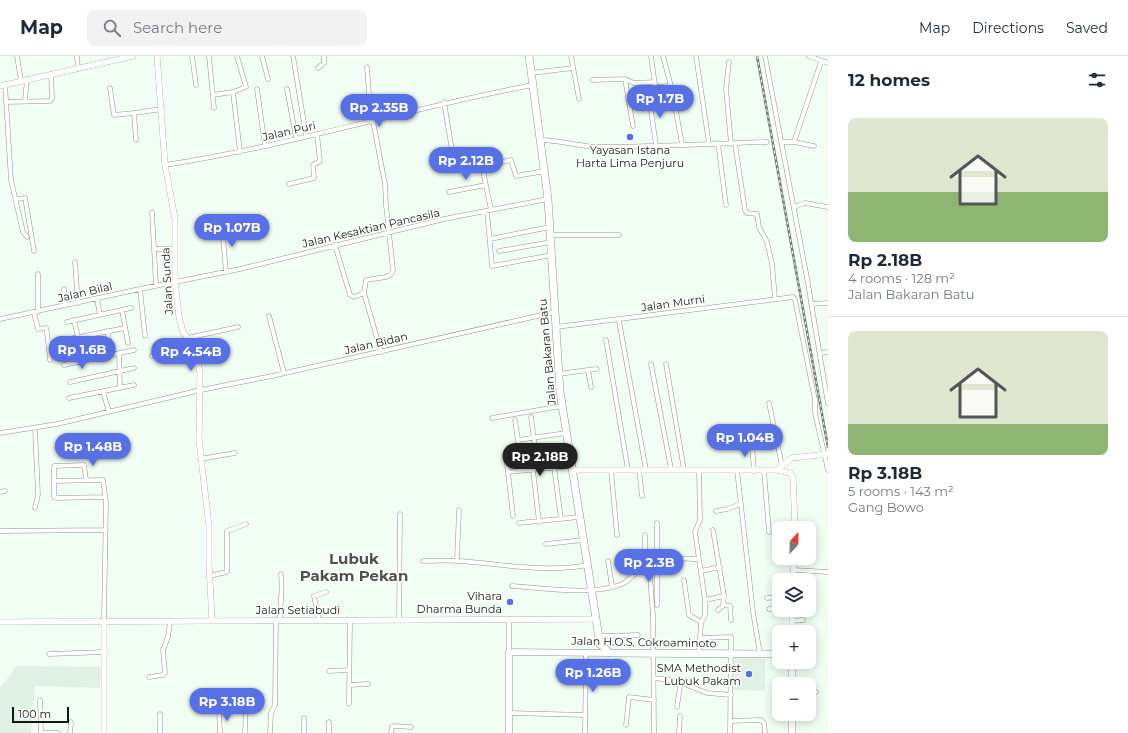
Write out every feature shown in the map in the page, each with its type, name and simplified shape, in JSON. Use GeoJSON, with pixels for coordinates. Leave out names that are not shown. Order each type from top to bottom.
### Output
{"type":"FeatureCollection","features":[{"type":"Feature","properties":{"kind":"highway","name":"Jalan Bakaran Batu"},"geometry":{"type":"LineString","coordinates":[[529,56],[548,198],[558,374],[571,468],[600,644]]}},
{"type":"Feature","properties":{"kind":"highway"},"geometry":{"type":"LineString","coordinates":[[600,644],[610,653]]}},
{"type":"Feature","properties":{"kind":"highway","name":"Jalan H.O.S. Cokroaminoto"},"geometry":{"type":"LineString","coordinates":[[610,653],[772,654]]}},
{"type":"Feature","properties":{"kind":"highway"},"geometry":{"type":"LineString","coordinates":[[792,721],[792,733]]}},
{"type":"Feature","properties":{"kind":"main road"},"geometry":{"type":"LineString","coordinates":[[588,652],[597,650],[600,644]]}},
{"type":"Feature","properties":{"kind":"main road","name":"Jalan H.O.S. Cokroaminoto"},"geometry":{"type":"LineString","coordinates":[[509,652],[610,653]]}},
{"type":"Feature","properties":{"kind":"main road"},"geometry":{"type":"LineString","coordinates":[[509,652],[509,733]]}},
{"type":"Feature","properties":{"kind":"street"},"geometry":{"type":"LineString","coordinates":[[19,56],[24,80],[25,101]]}},
{"type":"Feature","properties":{"kind":"street"},"geometry":{"type":"LineString","coordinates":[[77,56],[78,69]]}},
{"type":"Feature","properties":{"kind":"street"},"geometry":{"type":"LineString","coordinates":[[27,236],[23,232],[16,197],[10,180],[6,102],[3,85],[78,69],[106,59],[133,56]]}},
{"type":"Feature","properties":{"kind":"street","name":"Jalan Sunda"},"geometry":{"type":"LineString","coordinates":[[157,56],[163,121],[165,165],[175,219],[175,281],[180,322],[188,340],[196,351],[201,390],[200,459],[209,526],[209,576],[212,620]]}},
{"type":"Feature","properties":{"kind":"street"},"geometry":{"type":"LineString","coordinates":[[192,56],[196,85]]}},
{"type":"Feature","properties":{"kind":"street"},"geometry":{"type":"LineString","coordinates":[[209,56],[214,108]]}},
{"type":"Feature","properties":{"kind":"street"},"geometry":{"type":"LineString","coordinates":[[213,95],[233,92],[246,87],[237,56]]}},
{"type":"Feature","properties":{"kind":"street"},"geometry":{"type":"LineString","coordinates":[[262,56],[268,79]]}},
{"type":"Feature","properties":{"kind":"street"},"geometry":{"type":"LineString","coordinates":[[293,56],[306,136]]}},
{"type":"Feature","properties":{"kind":"street"},"geometry":{"type":"LineString","coordinates":[[318,68],[324,63],[324,56]]}},
{"type":"Feature","properties":{"kind":"street"},"geometry":{"type":"LineString","coordinates":[[571,56],[579,99]]}},
{"type":"Feature","properties":{"kind":"street"},"geometry":{"type":"LineString","coordinates":[[651,56],[656,87]]}},
{"type":"Feature","properties":{"kind":"street"},"geometry":{"type":"LineString","coordinates":[[663,56],[682,144]]}},
{"type":"Feature","properties":{"kind":"street"},"geometry":{"type":"LineString","coordinates":[[696,56],[709,144]]}},
{"type":"Feature","properties":{"kind":"street"},"geometry":{"type":"LineString","coordinates":[[765,56],[794,208],[828,404]]}},
{"type":"Feature","properties":{"kind":"street"},"geometry":{"type":"LineString","coordinates":[[809,56],[821,62],[828,63]]}},
{"type":"Feature","properties":{"kind":"street"},"geometry":{"type":"LineString","coordinates":[[729,62],[726,89],[733,144],[745,210],[747,213],[757,214],[759,227],[766,238],[772,269],[775,298]]}},
{"type":"Feature","properties":{"kind":"street"},"geometry":{"type":"LineString","coordinates":[[794,142],[821,62]]}},
{"type":"Feature","properties":{"kind":"street"},"geometry":{"type":"LineString","coordinates":[[368,67],[372,122],[385,184],[392,272],[386,277],[366,280],[364,293],[381,352]]}},
{"type":"Feature","properties":{"kind":"street"},"geometry":{"type":"LineString","coordinates":[[531,73],[573,68]]}},
{"type":"Feature","properties":{"kind":"street"},"geometry":{"type":"LineString","coordinates":[[6,102],[51,100],[51,74]]}},
{"type":"Feature","properties":{"kind":"street"},"geometry":{"type":"LineString","coordinates":[[592,80],[626,79],[634,83],[655,82]]}},
{"type":"Feature","properties":{"kind":"street"},"geometry":{"type":"LineString","coordinates":[[626,79],[633,126]]}},
{"type":"Feature","properties":{"kind":"street","name":"Jalan Puri"},"geometry":{"type":"LineString","coordinates":[[165,165],[240,152],[296,138],[372,122],[444,102],[533,84]]}},
{"type":"Feature","properties":{"kind":"street"},"geometry":{"type":"LineString","coordinates":[[656,145],[651,104],[652,91],[656,87],[670,86]]}},
{"type":"Feature","properties":{"kind":"street"},"geometry":{"type":"LineString","coordinates":[[110,88],[114,115],[162,109]]}},
{"type":"Feature","properties":{"kind":"street"},"geometry":{"type":"LineString","coordinates":[[287,88],[296,138]]}},
{"type":"Feature","properties":{"kind":"street"},"geometry":{"type":"LineString","coordinates":[[257,89],[265,146]]}},
{"type":"Feature","properties":{"kind":"street"},"geometry":{"type":"LineString","coordinates":[[233,92],[240,152]]}},
{"type":"Feature","properties":{"kind":"street"},"geometry":{"type":"LineString","coordinates":[[444,102],[454,162]]}},
{"type":"Feature","properties":{"kind":"street"},"geometry":{"type":"LineString","coordinates":[[134,112],[136,140]]}},
{"type":"Feature","properties":{"kind":"street"},"geometry":{"type":"LineString","coordinates":[[290,184],[314,179],[313,166],[320,161],[317,134]]}},
{"type":"Feature","properties":{"kind":"street"},"geometry":{"type":"LineString","coordinates":[[540,140],[554,140],[594,147],[767,142]]}},
{"type":"Feature","properties":{"kind":"street"},"geometry":{"type":"LineString","coordinates":[[781,142],[794,142],[814,146]]}},
{"type":"Feature","properties":{"kind":"street"},"geometry":{"type":"LineString","coordinates":[[718,144],[726,205]]}},
{"type":"Feature","properties":{"kind":"street"},"geometry":{"type":"LineString","coordinates":[[444,165],[477,156]]}},
{"type":"Feature","properties":{"kind":"street"},"geometry":{"type":"LineString","coordinates":[[545,171],[515,176],[511,160],[482,166],[489,210],[493,267],[552,255]]}},
{"type":"Feature","properties":{"kind":"street"},"geometry":{"type":"LineString","coordinates":[[449,192],[486,186]]}},
{"type":"Feature","properties":{"kind":"street"},"geometry":{"type":"LineString","coordinates":[[16,197],[25,198],[34,251]]}},
{"type":"Feature","properties":{"kind":"street","name":"Jalan Kesaktian Pancasila"},"geometry":{"type":"LineString","coordinates":[[175,281],[226,272],[335,245],[548,198]]}},
{"type":"Feature","properties":{"kind":"street"},"geometry":{"type":"LineString","coordinates":[[794,208],[805,203],[828,207]]}},
{"type":"Feature","properties":{"kind":"street"},"geometry":{"type":"LineString","coordinates":[[152,212],[156,285]]}},
{"type":"Feature","properties":{"kind":"street"},"geometry":{"type":"LineString","coordinates":[[222,225],[226,272]]}},
{"type":"Feature","properties":{"kind":"street"},"geometry":{"type":"LineString","coordinates":[[490,239],[550,235],[619,235]]}},
{"type":"Feature","properties":{"kind":"street"},"geometry":{"type":"LineString","coordinates":[[499,251],[550,235]]}},
{"type":"Feature","properties":{"kind":"street"},"geometry":{"type":"LineString","coordinates":[[335,245],[350,295],[354,296],[364,293]]}},
{"type":"Feature","properties":{"kind":"street"},"geometry":{"type":"LineString","coordinates":[[155,249],[175,249]]}},
{"type":"Feature","properties":{"kind":"street"},"geometry":{"type":"LineString","coordinates":[[75,262],[78,303]]}},
{"type":"Feature","properties":{"kind":"street"},"geometry":{"type":"LineString","coordinates":[[38,274],[36,312],[38,329],[46,329],[50,360]]}},
{"type":"Feature","properties":{"kind":"street","name":"Jalan Bilal"},"geometry":{"type":"LineString","coordinates":[[0,320],[175,281]]}},
{"type":"Feature","properties":{"kind":"street"},"geometry":{"type":"LineString","coordinates":[[140,288],[144,336]]}},
{"type":"Feature","properties":{"kind":"street"},"geometry":{"type":"LineString","coordinates":[[64,289],[65,306]]}},
{"type":"Feature","properties":{"kind":"street","name":"Jalan Murni"},"geometry":{"type":"LineString","coordinates":[[556,328],[619,321],[775,298],[793,297],[796,300],[815,400],[815,413],[826,455]]}},
{"type":"Feature","properties":{"kind":"street"},"geometry":{"type":"LineString","coordinates":[[97,298],[100,315]]}},
{"type":"Feature","properties":{"kind":"street"},"geometry":{"type":"LineString","coordinates":[[811,304],[828,303]]}},
{"type":"Feature","properties":{"kind":"street"},"geometry":{"type":"LineString","coordinates":[[68,322],[130,308]]}},
{"type":"Feature","properties":{"kind":"street"},"geometry":{"type":"LineString","coordinates":[[122,310],[128,343]]}},
{"type":"Feature","properties":{"kind":"street","name":"Jalan Bidan"},"geometry":{"type":"LineString","coordinates":[[0,433],[48,426],[201,390],[381,352],[555,312]]}},
{"type":"Feature","properties":{"kind":"street"},"geometry":{"type":"LineString","coordinates":[[269,316],[284,373]]}},
{"type":"Feature","properties":{"kind":"street"},"geometry":{"type":"LineString","coordinates":[[74,320],[78,337]]}},
{"type":"Feature","properties":{"kind":"street"},"geometry":{"type":"LineString","coordinates":[[619,321],[646,470]]}},
{"type":"Feature","properties":{"kind":"street"},"geometry":{"type":"LineString","coordinates":[[152,356],[168,352],[188,340],[238,327]]}},
{"type":"Feature","properties":{"kind":"street"},"geometry":{"type":"LineString","coordinates":[[69,339],[125,328]]}},
{"type":"Feature","properties":{"kind":"street"},"geometry":{"type":"LineString","coordinates":[[107,331],[111,348]]}},
{"type":"Feature","properties":{"kind":"street"},"geometry":{"type":"LineString","coordinates":[[90,335],[96,358]]}},
{"type":"Feature","properties":{"kind":"street"},"geometry":{"type":"LineString","coordinates":[[606,340],[628,470]]}},
{"type":"Feature","properties":{"kind":"street"},"geometry":{"type":"LineString","coordinates":[[64,365],[134,350]]}},
{"type":"Feature","properties":{"kind":"street"},"geometry":{"type":"LineString","coordinates":[[820,352],[828,352]]}},
{"type":"Feature","properties":{"kind":"street"},"geometry":{"type":"LineString","coordinates":[[119,353],[120,388]]}},
{"type":"Feature","properties":{"kind":"street"},"geometry":{"type":"LineString","coordinates":[[651,364],[671,469]]}},
{"type":"Feature","properties":{"kind":"street"},"geometry":{"type":"LineString","coordinates":[[666,364],[684,470]]}},
{"type":"Feature","properties":{"kind":"street"},"geometry":{"type":"LineString","coordinates":[[70,382],[134,368]]}},
{"type":"Feature","properties":{"kind":"street"},"geometry":{"type":"LineString","coordinates":[[558,374],[597,369]]}},
{"type":"Feature","properties":{"kind":"street"},"geometry":{"type":"LineString","coordinates":[[588,370],[591,386]]}},
{"type":"Feature","properties":{"kind":"street"},"geometry":{"type":"LineString","coordinates":[[69,398],[134,385]]}},
{"type":"Feature","properties":{"kind":"street"},"geometry":{"type":"LineString","coordinates":[[103,392],[109,412]]}},
{"type":"Feature","properties":{"kind":"street"},"geometry":{"type":"LineString","coordinates":[[769,403],[780,468]]}},
{"type":"Feature","properties":{"kind":"street"},"geometry":{"type":"LineString","coordinates":[[492,418],[562,406]]}},
{"type":"Feature","properties":{"kind":"street"},"geometry":{"type":"LineString","coordinates":[[531,416],[538,469]]}},
{"type":"Feature","properties":{"kind":"street"},"geometry":{"type":"LineString","coordinates":[[515,420],[519,447]]}},
{"type":"Feature","properties":{"kind":"street"},"geometry":{"type":"LineString","coordinates":[[34,428],[38,495],[35,508]]}},
{"type":"Feature","properties":{"kind":"street"},"geometry":{"type":"LineString","coordinates":[[518,440],[566,433]]}},
{"type":"Feature","properties":{"kind":"street"},"geometry":{"type":"LineString","coordinates":[[752,445],[754,470]]}},
{"type":"Feature","properties":{"kind":"street"},"geometry":{"type":"LineString","coordinates":[[200,459],[235,453]]}},
{"type":"Feature","properties":{"kind":"street"},"geometry":{"type":"LineString","coordinates":[[508,472],[554,467],[611,470],[671,469],[764,471],[780,468],[792,458],[826,455],[828,470]]}},
{"type":"Feature","properties":{"kind":"street"},"geometry":{"type":"LineString","coordinates":[[507,464],[513,516]]}},
{"type":"Feature","properties":{"kind":"street"},"geometry":{"type":"LineString","coordinates":[[86,479],[84,465],[56,465],[54,467],[54,497],[105,497]]}},
{"type":"Feature","properties":{"kind":"street"},"geometry":{"type":"LineString","coordinates":[[554,467],[560,519]]}},
{"type":"Feature","properties":{"kind":"street"},"geometry":{"type":"LineString","coordinates":[[780,468],[790,473],[793,477],[795,521]]}},
{"type":"Feature","properties":{"kind":"street"},"geometry":{"type":"LineString","coordinates":[[533,470],[539,522]]}},
{"type":"Feature","properties":{"kind":"street"},"geometry":{"type":"LineString","coordinates":[[611,470],[617,535]]}},
{"type":"Feature","properties":{"kind":"street"},"geometry":{"type":"LineString","coordinates":[[639,470],[642,496]]}},
{"type":"Feature","properties":{"kind":"street"},"geometry":{"type":"LineString","coordinates":[[699,470],[700,520],[695,530],[705,600],[705,616],[701,622],[699,654]]}},
{"type":"Feature","properties":{"kind":"street"},"geometry":{"type":"LineString","coordinates":[[736,470],[753,612],[760,654]]}},
{"type":"Feature","properties":{"kind":"street"},"geometry":{"type":"LineString","coordinates":[[764,471],[769,532]]}},
{"type":"Feature","properties":{"kind":"street"},"geometry":{"type":"LineString","coordinates":[[54,481],[86,479],[103,480],[106,530],[104,733]]}},
{"type":"Feature","properties":{"kind":"street"},"geometry":{"type":"LineString","coordinates":[[716,511],[741,504]]}},
{"type":"Feature","properties":{"kind":"street"},"geometry":{"type":"LineString","coordinates":[[457,560],[459,510]]}},
{"type":"Feature","properties":{"kind":"street"},"geometry":{"type":"LineString","coordinates":[[399,620],[400,514]]}},
{"type":"Feature","properties":{"kind":"street"},"geometry":{"type":"LineString","coordinates":[[519,523],[580,517]]}},
{"type":"Feature","properties":{"kind":"street"},"geometry":{"type":"LineString","coordinates":[[657,523],[657,605]]}},
{"type":"Feature","properties":{"kind":"street"},"geometry":{"type":"LineString","coordinates":[[209,576],[227,572],[226,531],[246,524]]}},
{"type":"Feature","properties":{"kind":"street"},"geometry":{"type":"LineString","coordinates":[[0,531],[106,530]]}},
{"type":"Feature","properties":{"kind":"street"},"geometry":{"type":"LineString","coordinates":[[713,530],[724,596],[724,604],[718,610]]}},
{"type":"Feature","properties":{"kind":"street"},"geometry":{"type":"LineString","coordinates":[[645,534],[653,615],[654,733]]}},
{"type":"Feature","properties":{"kind":"street"},"geometry":{"type":"LineString","coordinates":[[546,544],[583,540]]}},
{"type":"Feature","properties":{"kind":"street"},"geometry":{"type":"LineString","coordinates":[[512,586],[591,590],[622,584],[656,559],[669,557],[676,559],[699,559]]}},
{"type":"Feature","properties":{"kind":"street"},"geometry":{"type":"LineString","coordinates":[[423,561],[457,560],[543,568],[570,568],[587,565]]}},
{"type":"Feature","properties":{"kind":"street"},"geometry":{"type":"LineString","coordinates":[[608,562],[612,586]]}},
{"type":"Feature","properties":{"kind":"street"},"geometry":{"type":"LineString","coordinates":[[793,573],[794,565]]}},
{"type":"Feature","properties":{"kind":"street"},"geometry":{"type":"LineString","coordinates":[[700,571],[720,567]]}},
{"type":"Feature","properties":{"kind":"street"},"geometry":{"type":"LineString","coordinates":[[794,570],[828,572]]}},
{"type":"Feature","properties":{"kind":"street"},"geometry":{"type":"LineString","coordinates":[[270,733],[271,713],[275,705],[278,620],[282,591],[281,574]]}},
{"type":"Feature","properties":{"kind":"street"},"geometry":{"type":"LineString","coordinates":[[684,580],[689,615],[701,622]]}},
{"type":"Feature","properties":{"kind":"street"},"geometry":{"type":"LineString","coordinates":[[319,620],[314,596],[326,592]]}},
{"type":"Feature","properties":{"kind":"street"},"geometry":{"type":"LineString","coordinates":[[705,600],[724,596]]}},
{"type":"Feature","properties":{"kind":"street"},"geometry":{"type":"LineString","coordinates":[[767,598],[772,598]]}},
{"type":"Feature","properties":{"kind":"street"},"geometry":{"type":"LineString","coordinates":[[724,604],[730,606],[731,620]]}},
{"type":"Feature","properties":{"kind":"street"},"geometry":{"type":"LineString","coordinates":[[792,617],[792,625]]}},
{"type":"Feature","properties":{"kind":"street"},"geometry":{"type":"LineString","coordinates":[[509,619],[509,652]]}},
{"type":"Feature","properties":{"kind":"street","name":"Jalan Setiabudi"},"geometry":{"type":"LineString","coordinates":[[0,622],[596,619]]}},
{"type":"Feature","properties":{"kind":"street"},"geometry":{"type":"LineString","coordinates":[[349,704],[350,620]]}},
{"type":"Feature","properties":{"kind":"street"},"geometry":{"type":"LineString","coordinates":[[792,621],[803,620]]}},
{"type":"Feature","properties":{"kind":"street"},"geometry":{"type":"LineString","coordinates":[[149,677],[163,676],[166,673],[163,650],[168,637],[170,621]]}},
{"type":"Feature","properties":{"kind":"street"},"geometry":{"type":"LineString","coordinates":[[599,636],[638,635]]}},
{"type":"Feature","properties":{"kind":"street"},"geometry":{"type":"LineString","coordinates":[[700,638],[731,637],[730,733]]}},
{"type":"Feature","properties":{"kind":"street"},"geometry":{"type":"LineString","coordinates":[[49,654],[105,652]]}},
{"type":"Feature","properties":{"kind":"street"},"geometry":{"type":"LineString","coordinates":[[585,733],[588,652]]}},
{"type":"Feature","properties":{"kind":"street"},"geometry":{"type":"LineString","coordinates":[[329,670],[349,670]]}},
{"type":"Feature","properties":{"kind":"street"},"geometry":{"type":"LineString","coordinates":[[654,678],[672,680],[693,686],[703,692],[731,695]]}},
{"type":"Feature","properties":{"kind":"street"},"geometry":{"type":"LineString","coordinates":[[677,707],[680,686],[682,683]]}},
{"type":"Feature","properties":{"kind":"street"},"geometry":{"type":"LineString","coordinates":[[349,685],[368,684]]}},
{"type":"Feature","properties":{"kind":"street"},"geometry":{"type":"LineString","coordinates":[[626,725],[629,697],[654,700]]}},
{"type":"Feature","properties":{"kind":"street"},"geometry":{"type":"LineString","coordinates":[[40,700],[41,733],[58,733]]}},
{"type":"Feature","properties":{"kind":"street"},"geometry":{"type":"LineString","coordinates":[[245,733],[246,702]]}},
{"type":"Feature","properties":{"kind":"street"},"geometry":{"type":"LineString","coordinates":[[219,711],[220,733]]}},
{"type":"Feature","properties":{"kind":"street"},"geometry":{"type":"LineString","coordinates":[[509,713],[585,715]]}},
{"type":"Feature","properties":{"kind":"street"},"geometry":{"type":"LineString","coordinates":[[160,714],[160,733]]}},
{"type":"Feature","properties":{"kind":"street"},"geometry":{"type":"LineString","coordinates":[[680,716],[680,733]]}},
{"type":"Feature","properties":{"kind":"street"},"geometry":{"type":"LineString","coordinates":[[304,718],[304,733]]}},
{"type":"Feature","properties":{"kind":"street"},"geometry":{"type":"LineString","coordinates":[[730,721],[761,720],[764,723],[765,733]]}},
{"type":"Feature","properties":{"kind":"street"},"geometry":{"type":"LineString","coordinates":[[70,733],[71,722]]}},
{"type":"Feature","properties":{"kind":"street"},"geometry":{"type":"LineString","coordinates":[[329,722],[330,733]]}},
{"type":"Feature","properties":{"kind":"street"},"geometry":{"type":"LineString","coordinates":[[391,733],[391,729],[394,726],[411,727]]}},
{"type":"Feature","properties":{"kind":"shaded area","name":"SMA Methodist Lubuk Pakam"},"geometry":{"type":"Polygon","coordinates":[[[734,658],[765,658],[765,691],[733,690],[734,658]]]}},
{"type":"Feature","properties":{"kind":"shaded area"},"geometry":{"type":"Polygon","coordinates":[[[17,666],[101,667],[100,688],[35,686],[31,733],[0,733],[0,688],[17,666]]]}},
{"type":"Feature","properties":{"kind":"railway"},"geometry":{"type":"LineString","coordinates":[[757,56],[828,447]]}},
{"type":"Feature","properties":{"kind":"place","name":"Yayasan Istana Harta Lima Penjuru"},"geometry":{"type":"Point","coordinates":[630,137]}},
{"type":"Feature","properties":{"kind":"place","name":"Vihara Dharma Bunda"},"geometry":{"type":"Point","coordinates":[510,602]}},
{"type":"Feature","properties":{"kind":"place","name":"SMA Methodist Lubuk Pakam"},"geometry":{"type":"Point","coordinates":[749,674]}},
{"type":"Feature","properties":{"kind":"district","name":"Lubuk Pakam Pekan"},"geometry":{"type":"Point","coordinates":[354,568]}}]}
